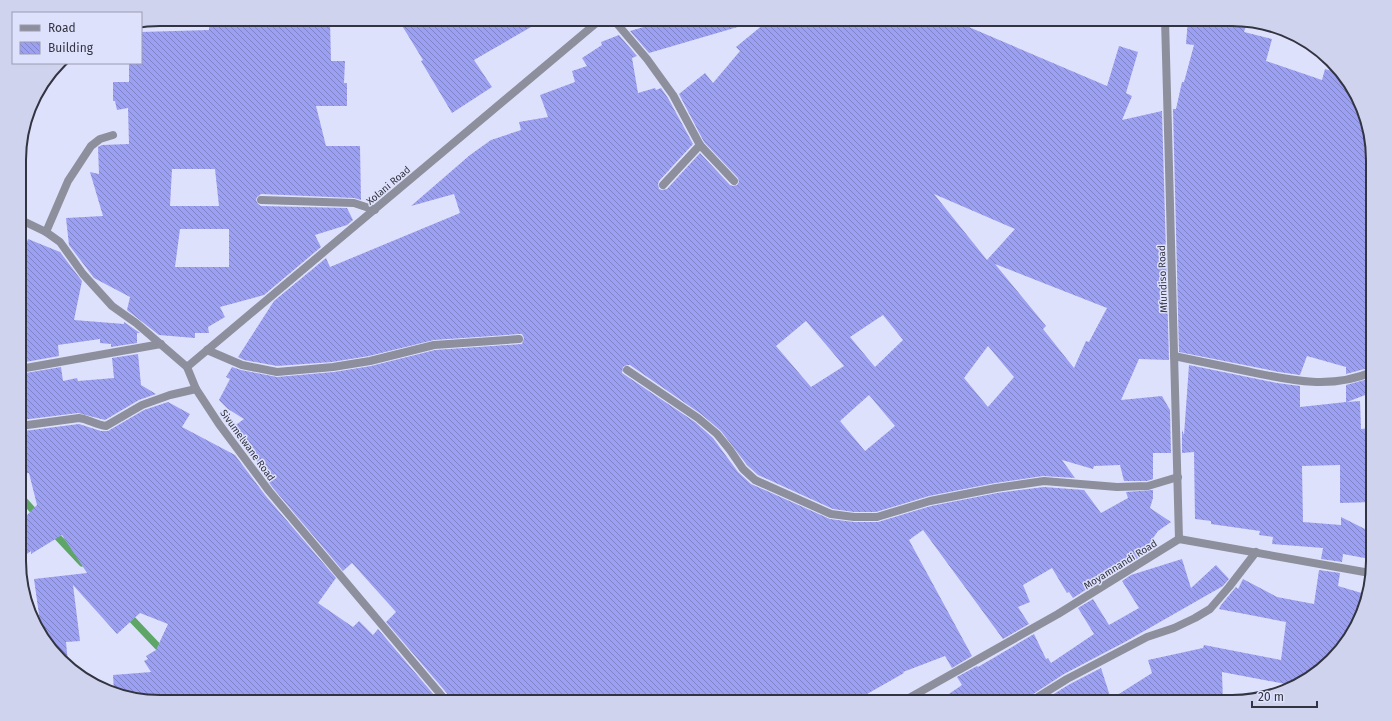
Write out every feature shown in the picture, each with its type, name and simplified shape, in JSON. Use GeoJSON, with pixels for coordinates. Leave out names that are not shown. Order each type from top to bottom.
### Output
{"type":"FeatureCollection","features":[{"type":"Feature","properties":{"kind":"street","name":"Xolani Road"},"geometry":{"type":"LineString","coordinates":[[187,367],[593,26]]}},
{"type":"Feature","properties":{"kind":"street"},"geometry":{"type":"LineString","coordinates":[[619,26],[647,59],[673,94],[700,145],[734,181]]}},
{"type":"Feature","properties":{"kind":"street","name":"Mfundiso Road"},"geometry":{"type":"LineString","coordinates":[[1165,26],[1180,539]]}},
{"type":"Feature","properties":{"kind":"street"},"geometry":{"type":"LineString","coordinates":[[46,232],[68,181],[91,146],[100,139],[113,135]]}},
{"type":"Feature","properties":{"kind":"street"},"geometry":{"type":"LineString","coordinates":[[663,185],[700,145]]}},
{"type":"Feature","properties":{"kind":"street"},"geometry":{"type":"LineString","coordinates":[[261,200],[354,203],[375,210]]}},
{"type":"Feature","properties":{"kind":"street","name":"Sivumelwane Road"},"geometry":{"type":"LineString","coordinates":[[26,222],[46,232],[60,242],[83,274],[112,306],[136,323],[187,367],[196,389],[219,424],[269,491],[441,695]]}},
{"type":"Feature","properties":{"kind":"street"},"geometry":{"type":"LineString","coordinates":[[207,350],[242,365],[277,372],[333,367],[370,361],[434,344],[519,338]]}},
{"type":"Feature","properties":{"kind":"street"},"geometry":{"type":"LineString","coordinates":[[26,369],[161,344]]}},
{"type":"Feature","properties":{"kind":"street"},"geometry":{"type":"LineString","coordinates":[[1174,356],[1295,381],[1339,381],[1360,378],[1366,375]]}},
{"type":"Feature","properties":{"kind":"street"},"geometry":{"type":"LineString","coordinates":[[627,370],[698,418],[717,434],[743,469],[755,480],[831,514],[854,518],[877,517],[930,501],[996,488],[1044,481],[1117,487],[1148,486],[1178,477]]}},
{"type":"Feature","properties":{"kind":"street"},"geometry":{"type":"LineString","coordinates":[[26,425],[79,418],[106,426],[142,405],[170,395],[196,389]]}},
{"type":"Feature","properties":{"kind":"street"},"geometry":{"type":"LineString","coordinates":[[1180,539],[1366,572]]}},
{"type":"Feature","properties":{"kind":"street","name":"Moyamnandi Road"},"geometry":{"type":"LineString","coordinates":[[914,695],[1058,614],[1180,539]]}},
{"type":"Feature","properties":{"kind":"street"},"geometry":{"type":"LineString","coordinates":[[1041,695],[1067,679],[1148,637],[1174,628],[1210,609],[1256,552]]}},
{"type":"Feature","properties":{"kind":"building"},"geometry":{"type":"Polygon","coordinates":[[[209,26],[330,26],[331,61],[345,61],[344,83],[347,83],[347,106],[316,106],[326,146],[360,146],[361,200],[354,198],[261,194],[256,200],[261,206],[347,208],[353,220],[347,225],[315,235],[321,247],[264,295],[220,307],[225,317],[208,327],[209,333],[195,333],[195,338],[159,335],[127,310],[130,297],[94,278],[69,245],[66,218],[103,216],[90,172],[99,174],[98,147],[102,145],[129,144],[128,108],[117,110],[115,101],[113,101],[113,82],[129,82],[129,64],[142,64],[142,32],[209,30],[209,26]],[[172,169],[170,206],[219,206],[215,169],[172,169]],[[180,229],[175,267],[229,267],[229,229],[180,229]]]}},
{"type":"Feature","properties":{"kind":"building"},"geometry":{"type":"Polygon","coordinates":[[[402,26],[533,26],[474,60],[492,87],[452,113],[421,61],[423,60],[402,26]]]}},
{"type":"Feature","properties":{"kind":"building"},"geometry":{"type":"Polygon","coordinates":[[[647,26],[741,26],[649,53],[630,31],[647,26]]]}},
{"type":"Feature","properties":{"kind":"building"},"geometry":{"type":"Polygon","coordinates":[[[762,26],[966,26],[1107,86],[1119,46],[1138,52],[1126,93],[1132,96],[1122,120],[1162,111],[1169,360],[1139,359],[1121,400],[1162,396],[1170,410],[1171,453],[1153,453],[1153,479],[1147,481],[1124,481],[1120,465],[1094,466],[1093,469],[1062,460],[1075,478],[1043,476],[995,483],[929,496],[876,512],[854,512],[833,509],[758,475],[747,465],[721,431],[701,414],[630,365],[623,367],[622,373],[695,422],[713,438],[738,472],[751,484],[830,519],[854,522],[878,522],[931,506],[997,493],[1044,487],[1084,490],[1101,513],[1128,498],[1126,492],[1153,490],[1153,498],[1150,508],[1171,522],[1158,531],[1140,557],[1116,571],[1114,567],[1084,584],[1087,589],[1073,598],[1069,592],[1067,593],[1052,568],[1023,585],[1030,602],[1018,607],[1029,624],[1003,639],[923,530],[909,540],[972,656],[952,668],[945,656],[903,672],[904,673],[865,695],[448,695],[386,622],[396,612],[352,563],[343,571],[273,488],[258,467],[264,471],[233,427],[244,419],[228,409],[219,400],[230,379],[226,377],[232,367],[277,377],[334,372],[371,366],[435,350],[522,344],[524,338],[522,334],[434,340],[369,356],[332,362],[277,366],[244,360],[238,357],[274,301],[326,258],[330,267],[460,213],[454,194],[411,206],[470,155],[491,140],[521,130],[519,122],[548,117],[540,95],[575,82],[572,71],[587,66],[582,58],[602,45],[601,42],[619,35],[637,56],[632,58],[638,93],[655,88],[656,90],[661,88],[693,144],[659,181],[659,189],[667,189],[700,153],[730,185],[737,185],[739,182],[738,178],[704,142],[679,94],[705,73],[713,83],[740,51],[736,47],[762,26]],[[934,194],[987,260],[1015,229],[934,194]],[[995,264],[1046,326],[1043,329],[1074,368],[1086,341],[1089,342],[1107,308],[995,264]],[[883,315],[850,337],[875,367],[903,340],[883,315]],[[806,321],[776,346],[811,387],[844,366],[806,321]],[[988,346],[964,378],[988,407],[1014,377],[988,346]],[[869,395],[840,421],[865,451],[895,426],[869,395]]]}},
{"type":"Feature","properties":{"kind":"building"},"geometry":{"type":"Polygon","coordinates":[[[1187,26],[1246,27],[1244,32],[1272,39],[1266,61],[1322,80],[1325,69],[1332,71],[1348,93],[1356,109],[1365,142],[1366,369],[1346,374],[1346,367],[1307,356],[1300,375],[1179,352],[1173,109],[1176,109],[1182,82],[1184,82],[1194,45],[1186,44],[1187,26]]]}},
{"type":"Feature","properties":{"kind":"building"},"geometry":{"type":"Polygon","coordinates":[[[28,239],[60,252],[82,281],[74,320],[124,324],[124,322],[140,333],[137,333],[137,343],[111,347],[111,344],[100,343],[100,339],[58,345],[59,356],[26,362],[26,244],[28,239]]]}},
{"type":"Feature","properties":{"kind":"building"},"geometry":{"type":"Polygon","coordinates":[[[138,354],[141,385],[156,394],[139,400],[105,420],[78,413],[26,420],[26,373],[61,367],[63,381],[77,378],[78,381],[114,378],[112,358],[138,354]]]}},
{"type":"Feature","properties":{"kind":"building"},"geometry":{"type":"Polygon","coordinates":[[[1189,365],[1277,383],[1300,386],[1300,407],[1346,402],[1346,385],[1366,380],[1366,395],[1347,402],[1360,401],[1361,429],[1366,429],[1366,502],[1340,503],[1340,465],[1302,466],[1303,522],[1341,525],[1341,517],[1366,530],[1366,558],[1343,554],[1342,562],[1321,559],[1323,548],[1272,544],[1273,537],[1259,535],[1260,531],[1211,524],[1211,521],[1195,519],[1194,452],[1182,453],[1182,430],[1184,435],[1189,365]]]}},
{"type":"Feature","properties":{"kind":"building"},"geometry":{"type":"Polygon","coordinates":[[[168,402],[190,414],[182,427],[235,455],[265,495],[336,578],[318,603],[353,627],[359,621],[373,635],[378,629],[434,695],[160,695],[142,694],[117,688],[114,687],[113,675],[151,672],[144,661],[148,659],[146,656],[156,650],[168,624],[140,613],[117,634],[73,585],[80,641],[66,642],[68,658],[65,656],[54,643],[40,619],[34,579],[87,573],[62,535],[31,554],[31,551],[26,555],[26,516],[37,505],[29,473],[26,473],[26,431],[79,424],[101,431],[108,431],[144,410],[168,402]]]}},
{"type":"Feature","properties":{"kind":"building"},"geometry":{"type":"Polygon","coordinates":[[[1182,559],[1191,588],[1216,565],[1229,579],[1223,586],[1125,642],[1064,674],[1032,695],[947,695],[962,685],[957,677],[977,666],[978,667],[1034,634],[1046,659],[1048,658],[1051,663],[1094,634],[1078,608],[1093,599],[1109,625],[1139,608],[1122,581],[1131,575],[1182,559]]]}},
{"type":"Feature","properties":{"kind":"building"},"geometry":{"type":"Polygon","coordinates":[[[1319,570],[1340,573],[1338,586],[1362,593],[1359,604],[1352,620],[1343,636],[1333,649],[1307,672],[1291,681],[1285,684],[1222,672],[1223,695],[1117,695],[1152,673],[1148,660],[1203,648],[1204,645],[1281,660],[1286,622],[1219,609],[1236,587],[1238,589],[1243,579],[1277,597],[1314,604],[1319,570]]]}},
{"type":"Feature","properties":{"kind":"building"},"geometry":{"type":"Polygon","coordinates":[[[1101,668],[1110,695],[1052,695],[1070,684],[1101,668]]]}},
{"type":"Feature","properties":{"kind":"waterway"},"geometry":{"type":"LineString","coordinates":[[26,503],[38,516]]}},
{"type":"Feature","properties":{"kind":"waterway"},"geometry":{"type":"LineString","coordinates":[[52,531],[82,563]]}},
{"type":"Feature","properties":{"kind":"waterway"},"geometry":{"type":"LineString","coordinates":[[127,614],[164,653]]}}]}
